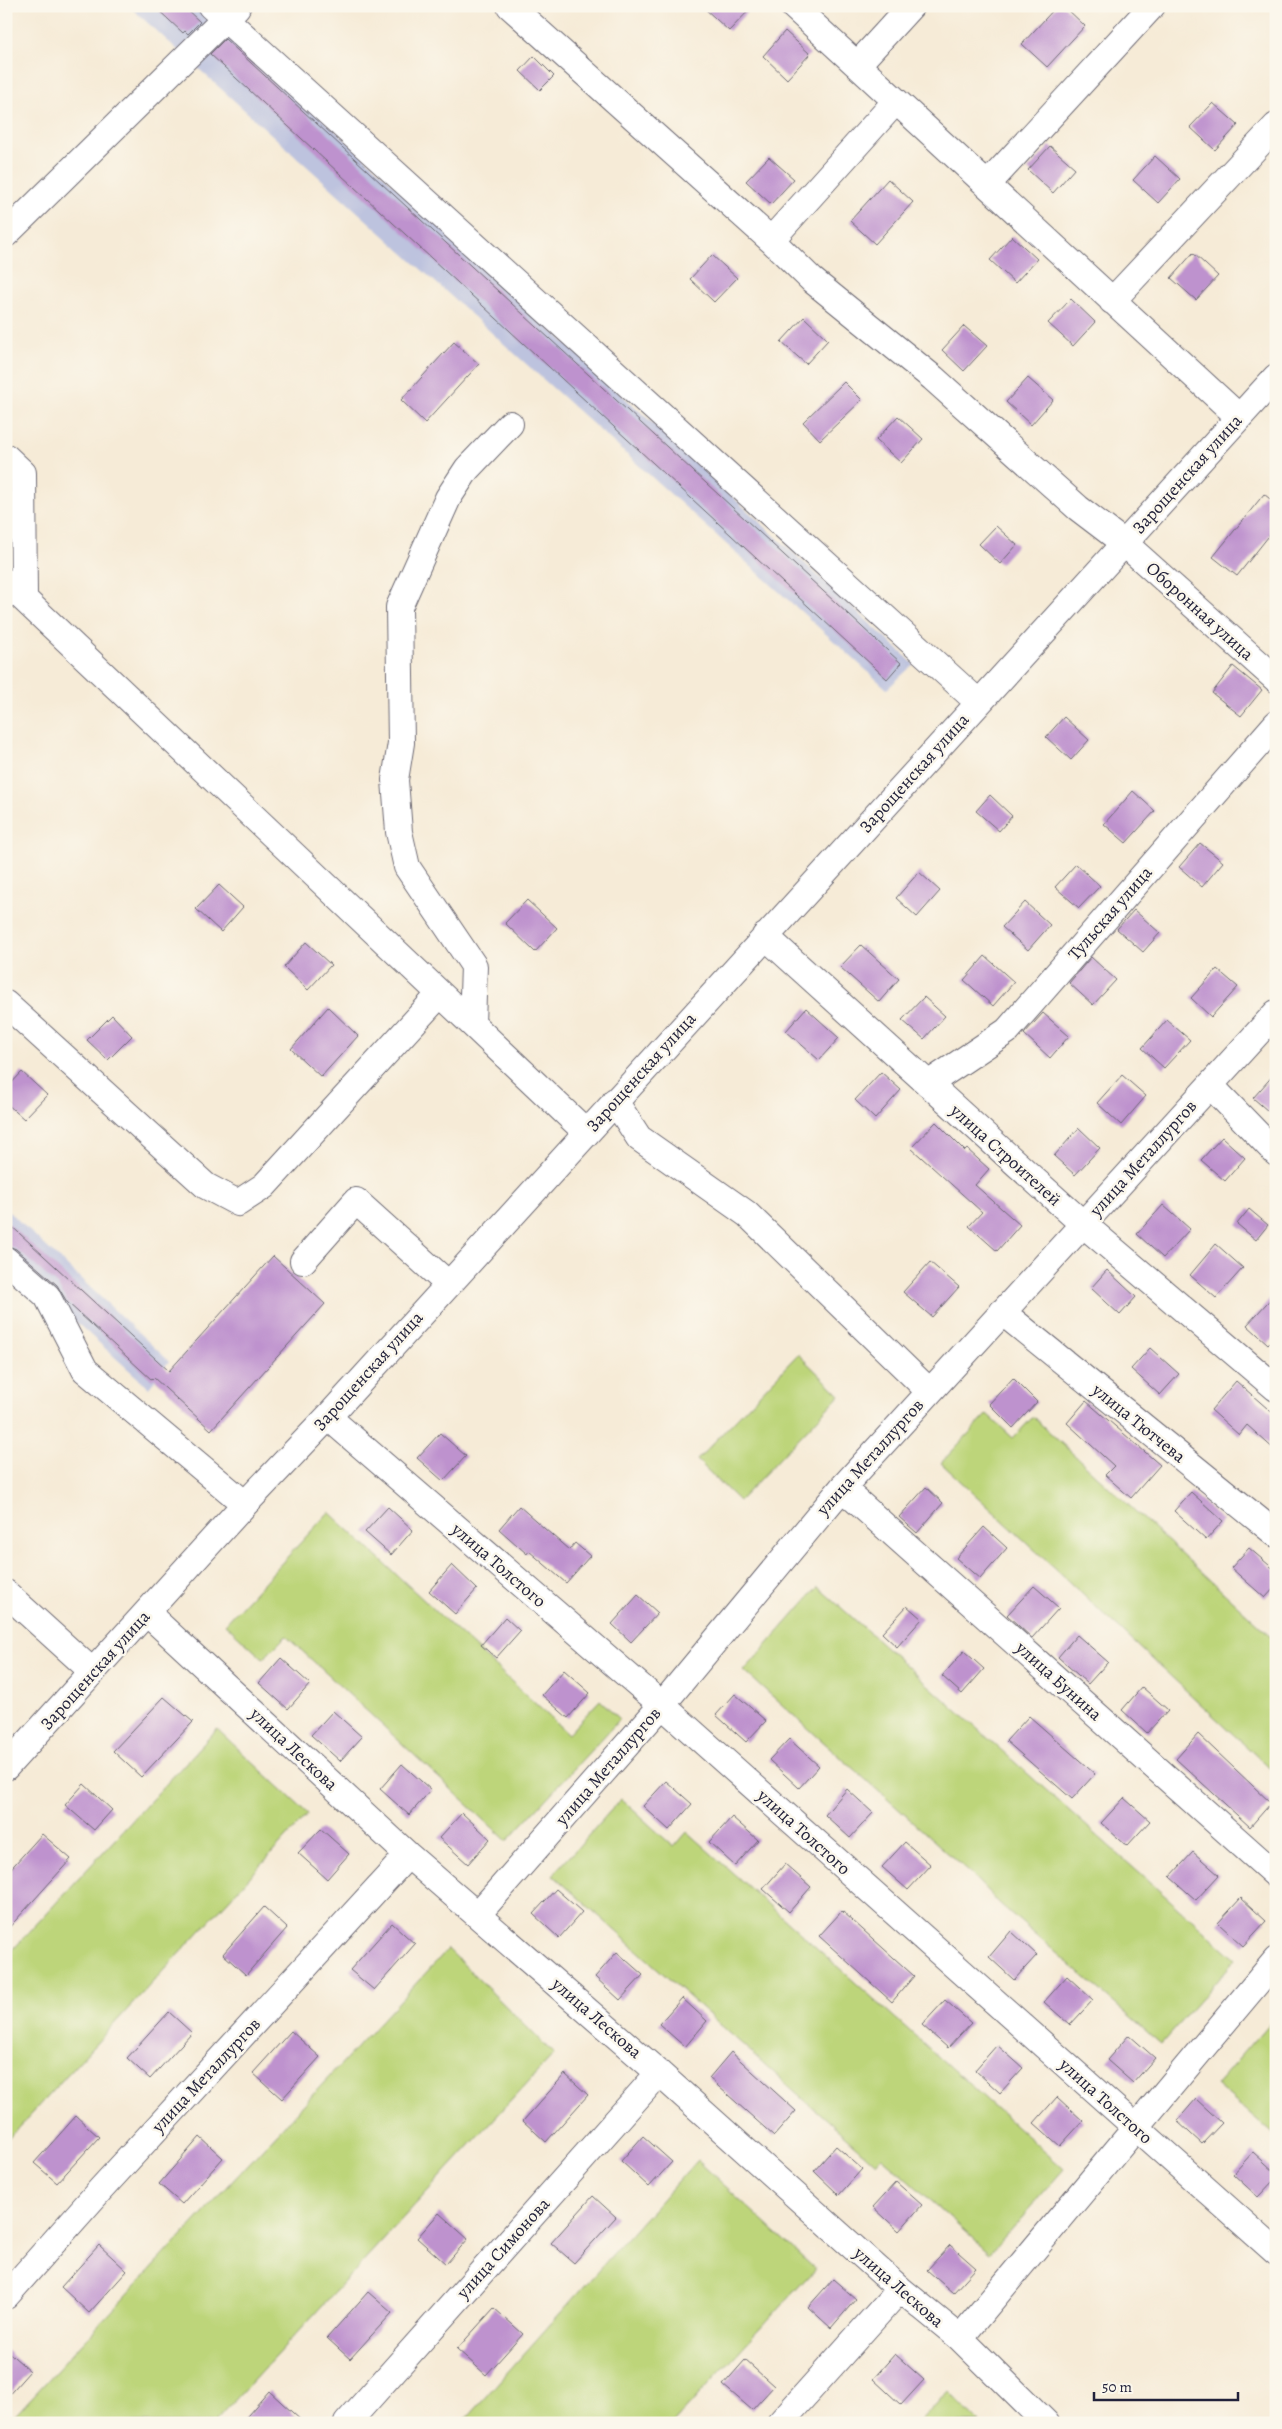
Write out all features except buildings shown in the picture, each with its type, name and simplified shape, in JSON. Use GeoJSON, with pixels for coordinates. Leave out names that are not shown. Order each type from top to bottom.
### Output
{"type":"FeatureCollection","features":[{"type":"Feature","properties":{"kind":"street","name":"Оборонная улица"},"geometry":{"type":"LineString","coordinates":[[510,6],[771,240],[812,280],[933,378],[1078,508],[1124,543],[1276,680]]}},
{"type":"Feature","properties":{"kind":"street"},"geometry":{"type":"LineString","coordinates":[[793,6],[1239,417]]}},
{"type":"Feature","properties":{"kind":"street"},"geometry":{"type":"LineString","coordinates":[[857,65],[910,6]]}},
{"type":"Feature","properties":{"kind":"street"},"geometry":{"type":"LineString","coordinates":[[987,185],[1152,6]]}},
{"type":"Feature","properties":{"kind":"street"},"geometry":{"type":"LineString","coordinates":[[6,234],[224,11],[978,702]]}},
{"type":"Feature","properties":{"kind":"street"},"geometry":{"type":"LineString","coordinates":[[771,240],[896,101]]}},
{"type":"Feature","properties":{"kind":"street"},"geometry":{"type":"LineString","coordinates":[[1112,300],[1276,126]]}},
{"type":"Feature","properties":{"kind":"street","name":"Зарощенская улица"},"geometry":{"type":"LineString","coordinates":[[6,1768],[245,1504],[328,1416],[1276,377]]}},
{"type":"Feature","properties":{"kind":"street"},"geometry":{"type":"LineString","coordinates":[[472,1024],[474,966],[407,867],[399,832],[395,780],[401,743],[399,607],[448,498],[467,469],[510,424]]}},
{"type":"Feature","properties":{"kind":"street"},"geometry":{"type":"LineString","coordinates":[[6,457],[23,473],[15,590],[586,1132]]}},
{"type":"Feature","properties":{"kind":"street","name":"Тульская улица"},"geometry":{"type":"LineString","coordinates":[[928,1084],[1007,1031],[1276,724]]}},
{"type":"Feature","properties":{"kind":"street","name":"улица Строителей"},"geometry":{"type":"LineString","coordinates":[[765,936],[1082,1224],[1276,1388]]}},
{"type":"Feature","properties":{"kind":"street"},"geometry":{"type":"LineString","coordinates":[[6,1004],[206,1186],[238,1203],[264,1186],[440,994]]}},
{"type":"Feature","properties":{"kind":"street","name":"улица Металлургов"},"geometry":{"type":"LineString","coordinates":[[478,1914],[662,1705],[842,1488],[1276,1013]]}},
{"type":"Feature","properties":{"kind":"street"},"geometry":{"type":"LineString","coordinates":[[1210,1085],[1276,1153]]}},
{"type":"Feature","properties":{"kind":"street"},"geometry":{"type":"LineString","coordinates":[[615,1101],[639,1138],[747,1214],[929,1391]]}},
{"type":"Feature","properties":{"kind":"street"},"geometry":{"type":"LineString","coordinates":[[303,1261],[356,1201],[448,1284]]}},
{"type":"Feature","properties":{"kind":"street"},"geometry":{"type":"LineString","coordinates":[[6,1260],[47,1296],[84,1370],[245,1504]]}},
{"type":"Feature","properties":{"kind":"street","name":"улица Тютчева"},"geometry":{"type":"LineString","coordinates":[[1002,1312],[1276,1534]]}},
{"type":"Feature","properties":{"kind":"street","name":"улица Толстого"},"geometry":{"type":"LineString","coordinates":[[328,1416],[662,1705],[1276,2252]]}},
{"type":"Feature","properties":{"kind":"street","name":"улица Бунина"},"geometry":{"type":"LineString","coordinates":[[842,1488],[1276,1875]]}},
{"type":"Feature","properties":{"kind":"street"},"geometry":{"type":"LineString","coordinates":[[6,1593],[93,1672]]}},
{"type":"Feature","properties":{"kind":"street","name":"улица Лескова"},"geometry":{"type":"LineString","coordinates":[[147,1613],[408,1855],[659,2073],[900,2289],[960,2338],[1046,2423]]}},
{"type":"Feature","properties":{"kind":"street","name":"улица Металлургов"},"geometry":{"type":"LineString","coordinates":[[6,2296],[101,2189],[408,1855]]}},
{"type":"Feature","properties":{"kind":"street"},"geometry":{"type":"LineString","coordinates":[[960,2338],[1276,1960]]}},
{"type":"Feature","properties":{"kind":"street","name":"улица Симонова"},"geometry":{"type":"LineString","coordinates":[[347,2423],[659,2073]]}},
{"type":"Feature","properties":{"kind":"street"},"geometry":{"type":"LineString","coordinates":[[780,2423],[900,2289]]}},
{"type":"Feature","properties":{"kind":"shaded area"},"geometry":{"type":"Polygon","coordinates":[[[129,6],[200,6],[914,664],[887,689],[129,6]]]}},
{"type":"Feature","properties":{"kind":"shaded area"},"geometry":{"type":"Polygon","coordinates":[[[6,1209],[169,1361],[149,1388],[6,1259],[6,1209]]]}},
{"type":"Feature","properties":{"kind":"green space"},"geometry":{"type":"Polygon","coordinates":[[[798,1354],[840,1395],[739,1501],[697,1460],[798,1354]]]}},
{"type":"Feature","properties":{"kind":"green space"},"geometry":{"type":"Polygon","coordinates":[[[987,1414],[1013,1438],[1033,1417],[1276,1641],[1276,1774],[941,1463],[987,1414]]]}},
{"type":"Feature","properties":{"kind":"green space"},"geometry":{"type":"Polygon","coordinates":[[[329,1512],[568,1734],[600,1700],[620,1719],[507,1841],[286,1636],[263,1659],[225,1624],[329,1512]]]}},
{"type":"Feature","properties":{"kind":"green space"},"geometry":{"type":"Polygon","coordinates":[[[818,1587],[1236,1959],[1161,2044],[999,1903],[969,1872],[744,1671],[818,1587]]]}},
{"type":"Feature","properties":{"kind":"green space"},"geometry":{"type":"Polygon","coordinates":[[[217,1729],[308,1814],[6,2141],[6,1957],[217,1729]]]}},
{"type":"Feature","properties":{"kind":"green space"},"geometry":{"type":"Polygon","coordinates":[[[621,1799],[674,1847],[687,1832],[1064,2169],[990,2253],[882,2157],[876,2164],[553,1875],[621,1799]]]}},
{"type":"Feature","properties":{"kind":"green space"},"geometry":{"type":"Polygon","coordinates":[[[448,1949],[554,2054],[214,2423],[8,2423],[448,1949]]]}},
{"type":"Feature","properties":{"kind":"green space"},"geometry":{"type":"Polygon","coordinates":[[[1276,2016],[1276,2137],[1216,2085],[1276,2016]]]}},
{"type":"Feature","properties":{"kind":"green space"},"geometry":{"type":"Polygon","coordinates":[[[697,2160],[815,2269],[673,2423],[462,2423],[697,2160]]]}},
{"type":"Feature","properties":{"kind":"green space"},"geometry":{"type":"Polygon","coordinates":[[[948,2391],[979,2423],[919,2423],[948,2391]]]}}]}
